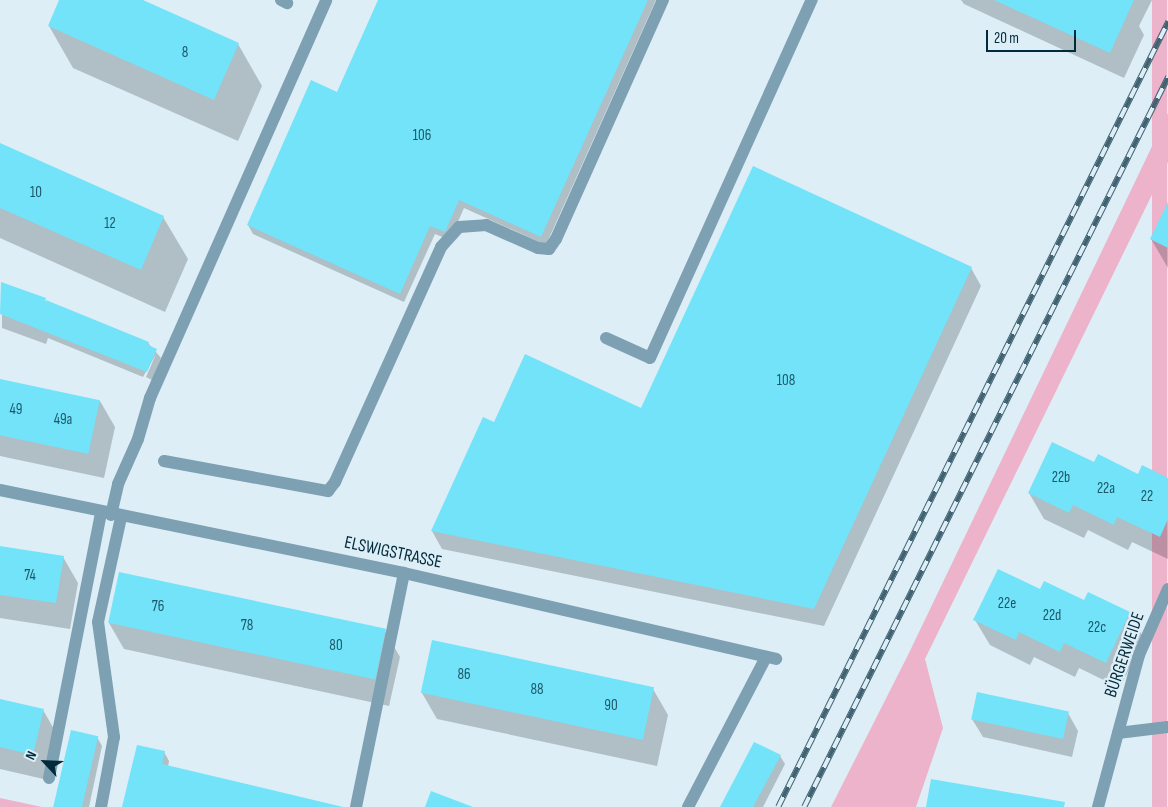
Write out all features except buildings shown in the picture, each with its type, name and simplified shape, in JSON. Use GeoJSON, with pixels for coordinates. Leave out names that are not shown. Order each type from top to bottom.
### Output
{"type":"FeatureCollection","features":[{"type":"Feature","properties":{"kind":"street"},"geometry":{"type":"LineString","coordinates":[[49,778],[118,484],[138,439],[150,398],[326,0]]}},
{"type":"Feature","properties":{"kind":"street"},"geometry":{"type":"LineString","coordinates":[[164,461],[316,491],[328,491],[335,482],[442,247],[459,227],[486,225],[538,248],[549,249],[553,244],[663,0]]}},
{"type":"Feature","properties":{"kind":"street"},"geometry":{"type":"LineString","coordinates":[[606,338],[650,358],[812,0]]}},
{"type":"Feature","properties":{"kind":"street","name":"ELSWIGSTRASSE"},"geometry":{"type":"LineString","coordinates":[[0,490],[111,515],[404,573],[771,658],[688,807]]}},
{"type":"Feature","properties":{"kind":"street"},"geometry":{"type":"LineString","coordinates":[[101,807],[114,737],[98,622],[111,515]]}},
{"type":"Feature","properties":{"kind":"street"},"geometry":{"type":"LineString","coordinates":[[356,807],[404,573]]}},
{"type":"Feature","properties":{"kind":"street","name":"BÜRGERWEIDE"},"geometry":{"type":"LineString","coordinates":[[1098,807],[1139,655],[1168,589]]}},
{"type":"Feature","properties":{"kind":"street"},"geometry":{"type":"LineString","coordinates":[[1118,733],[1168,727]]}},
{"type":"Feature","properties":{"kind":"shaded area"},"geometry":{"type":"Polygon","coordinates":[[[1152,0],[1167,0],[1167,807],[1152,807],[1152,0]]]}},
{"type":"Feature","properties":{"kind":"shaded area"},"geometry":{"type":"Polygon","coordinates":[[[1168,113],[1168,162],[925,659],[943,728],[916,807],[831,807],[908,655],[1168,113]]]}},
{"type":"Feature","properties":{"kind":"shaded area"},"geometry":{"type":"Polygon","coordinates":[[[0,798],[42,807],[0,807],[0,798]]]}},
{"type":"Feature","properties":{"kind":"railway"},"geometry":{"type":"LineString","coordinates":[[778,807],[1168,22]]}},
{"type":"Feature","properties":{"kind":"railway"},"geometry":{"type":"LineString","coordinates":[[804,807],[1168,77]]}}]}
